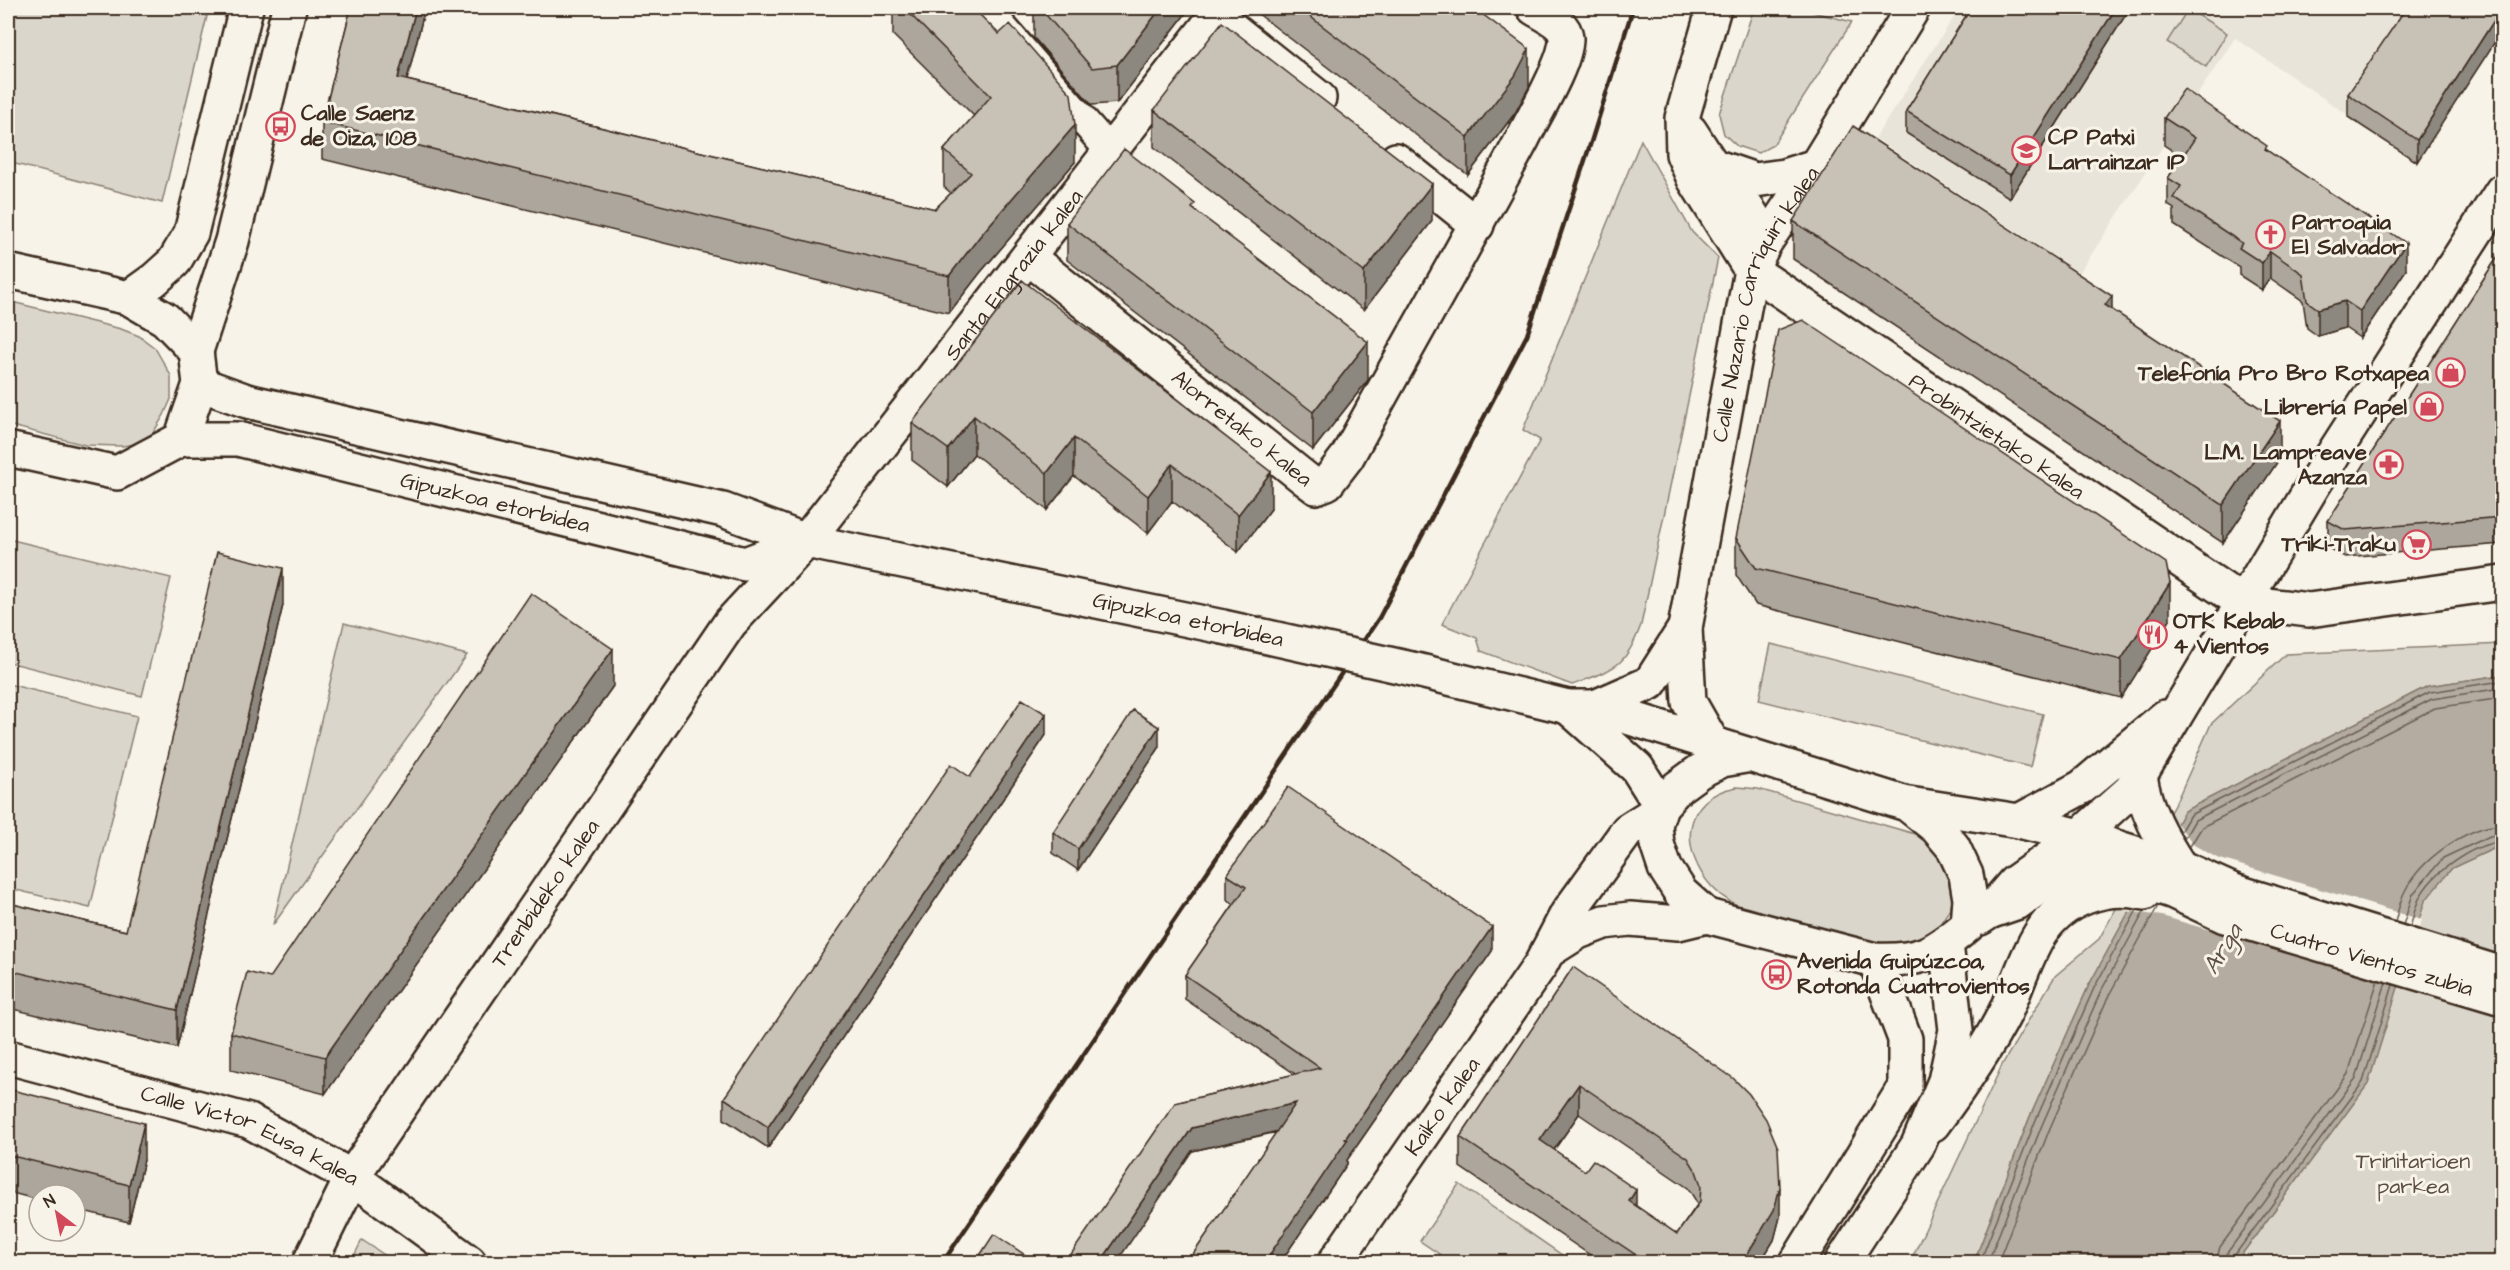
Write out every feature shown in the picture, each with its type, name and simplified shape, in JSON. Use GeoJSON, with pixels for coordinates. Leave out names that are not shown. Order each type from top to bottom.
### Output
{"type":"FeatureCollection","features":[{"type":"Feature","properties":{"kind":"street"},"geometry":{"type":"LineString","coordinates":[[129,298],[174,262],[191,233],[246,8]]}},
{"type":"Feature","properties":{"kind":"street"},"geometry":{"type":"LineString","coordinates":[[8,449],[117,472],[181,439],[200,384],[196,351],[232,241],[289,8]]}},
{"type":"Feature","properties":{"kind":"street"},"geometry":{"type":"LineString","coordinates":[[986,8],[1109,150]]}},
{"type":"Feature","properties":{"kind":"street"},"geometry":{"type":"LineString","coordinates":[[1374,143],[1477,225],[1544,98],[1563,54],[1566,37],[1562,26],[1534,8]]}},
{"type":"Feature","properties":{"kind":"street"},"geometry":{"type":"LineString","coordinates":[[1714,8],[1682,118],[1683,154],[1694,179],[1758,257]]}},
{"type":"Feature","properties":{"kind":"street","name":"Calle Nazario Carriquiri kalea"},"geometry":{"type":"LineString","coordinates":[[1713,744],[1689,702],[1685,628],[1758,257],[1913,8]]}},
{"type":"Feature","properties":{"kind":"street"},"geometry":{"type":"LineString","coordinates":[[1219,12],[1347,120]]}},
{"type":"Feature","properties":{"kind":"street","name":"Santa Engrazia kalea"},"geometry":{"type":"LineString","coordinates":[[806,541],[1219,12]]}},
{"type":"Feature","properties":{"kind":"street"},"geometry":{"type":"LineString","coordinates":[[1682,118],[1713,166],[1745,204],[1761,229],[1758,257]]}},
{"type":"Feature","properties":{"kind":"street"},"geometry":{"type":"LineString","coordinates":[[1713,166],[1755,180],[1784,177],[1816,166]]}},
{"type":"Feature","properties":{"kind":"street"},"geometry":{"type":"LineString","coordinates":[[1659,809],[1655,825],[1657,844],[1665,867],[1681,893],[1707,916],[1875,960],[1901,961],[1923,957],[1967,927],[2014,883],[2098,850],[2180,705],[2314,484],[2502,191]]}},
{"type":"Feature","properties":{"kind":"street","name":"Alorretako kalea"},"geometry":{"type":"LineString","coordinates":[[1028,257],[1316,487],[1327,483],[1347,457],[1477,225]]}},
{"type":"Feature","properties":{"kind":"street","name":"Probintzietako kalea"},"geometry":{"type":"LineString","coordinates":[[1758,257],[2242,602]]}},
{"type":"Feature","properties":{"kind":"street"},"geometry":{"type":"LineString","coordinates":[[8,270],[129,298],[165,319],[196,351]]}},
{"type":"Feature","properties":{"kind":"street","name":"Gipuzkoa etorbidea"},"geometry":{"type":"LineString","coordinates":[[200,384],[247,401],[723,510],[806,541],[1223,627],[1581,707],[1750,755],[1907,804]]}},
{"type":"Feature","properties":{"kind":"street","name":"Gipuzkoa etorbidea"},"geometry":{"type":"LineString","coordinates":[[181,439],[238,439],[745,564],[806,541]]}},
{"type":"Feature","properties":{"kind":"street","name":"Trenbideko kalea"},"geometry":{"type":"LineString","coordinates":[[310,1263],[352,1177],[730,623],[806,541]]}},
{"type":"Feature","properties":{"kind":"street"},"geometry":{"type":"LineString","coordinates":[[2242,602],[2309,610],[2502,583]]}},
{"type":"Feature","properties":{"kind":"street","name":"Calle Nazario Carriquiri kalea"},"geometry":{"type":"LineString","coordinates":[[1581,707],[1650,683],[1685,628]]}},
{"type":"Feature","properties":{"kind":"street"},"geometry":{"type":"LineString","coordinates":[[2019,821],[2082,787],[2180,705]]}},
{"type":"Feature","properties":{"kind":"street","name":"Gipuzkoa etorbidea"},"geometry":{"type":"LineString","coordinates":[[1581,707],[1636,768],[1659,809]]}},
{"type":"Feature","properties":{"kind":"street","name":"Kaiko kalea"},"geometry":{"type":"LineString","coordinates":[[1335,1263],[1548,951],[1567,915],[1628,830],[1659,809],[1677,787],[1700,771],[1722,760],[1750,755]]}},
{"type":"Feature","properties":{"kind":"street"},"geometry":{"type":"LineString","coordinates":[[2140,776],[2143,796],[2177,879]]}},
{"type":"Feature","properties":{"kind":"street"},"geometry":{"type":"LineString","coordinates":[[1907,804],[2019,821],[2098,850]]}},
{"type":"Feature","properties":{"kind":"street"},"geometry":{"type":"LineString","coordinates":[[1842,1263],[1918,1145],[1945,1081],[1956,1030],[1970,898],[1966,875],[1953,847],[1937,828],[1907,804]]}},
{"type":"Feature","properties":{"kind":"street","name":"Cuatro Vientos zubia"},"geometry":{"type":"LineString","coordinates":[[2098,850],[2177,879],[2234,891],[2502,974]]}},
{"type":"Feature","properties":{"kind":"street","name":"Cuatro Vientos zubia"},"geometry":{"type":"LineString","coordinates":[[1918,1145],[1961,1086],[2004,1014],[2041,933],[2061,910],[2083,898],[2103,891],[2127,889],[2154,895],[2177,879]]}},
{"type":"Feature","properties":{"kind":"street","name":"Cuatro Vientos zubia"},"geometry":{"type":"LineString","coordinates":[[2177,879],[2225,915],[2502,998]]}},
{"type":"Feature","properties":{"kind":"street","name":"Kaiko kalea"},"geometry":{"type":"LineString","coordinates":[[1548,951],[1578,932],[1604,922],[1630,919],[1678,923],[1707,916]]}},
{"type":"Feature","properties":{"kind":"street"},"geometry":{"type":"LineString","coordinates":[[1797,1263],[1905,1087],[1905,1039],[1875,960]]}},
{"type":"Feature","properties":{"kind":"street","name":"Calle Victor Eusa kalea"},"geometry":{"type":"LineString","coordinates":[[8,1057],[249,1121],[352,1177],[469,1263]]}},
{"type":"Feature","properties":{"kind":"shaded area","name":"CP Patxi Larrainzar IP"},"geometry":{"type":"Polygon","coordinates":[[[1960,8],[2502,8],[2502,31],[2417,162],[2235,38],[2079,273],[1875,138],[1960,8]]]}},
{"type":"Feature","properties":{"kind":"green space"},"geometry":{"type":"Polygon","coordinates":[[[8,8],[209,8],[162,203],[8,162],[8,8]]]}},
{"type":"Feature","properties":{"kind":"green space"},"geometry":{"type":"Polygon","coordinates":[[[1754,8],[1797,8],[1852,22],[1773,145],[1758,153],[1737,146],[1724,134],[1719,114],[1754,8]]]}},
{"type":"Feature","properties":{"kind":"green space"},"geometry":{"type":"Polygon","coordinates":[[[2188,9],[2227,33],[2206,67],[2167,42],[2188,9]]]}},
{"type":"Feature","properties":{"kind":"green space"},"geometry":{"type":"Polygon","coordinates":[[[1641,140],[1692,232],[1718,258],[1641,625],[1629,651],[1616,666],[1572,685],[1481,651],[1477,638],[1442,624],[1540,440],[1523,430],[1641,140]]]}},
{"type":"Feature","properties":{"kind":"green space"},"geometry":{"type":"Polygon","coordinates":[[[8,301],[121,329],[139,336],[155,348],[171,376],[171,399],[153,433],[137,444],[85,445],[8,425],[8,301]]]}},
{"type":"Feature","properties":{"kind":"green space"},"geometry":{"type":"Polygon","coordinates":[[[8,539],[171,578],[142,696],[8,662],[8,539]]]}},
{"type":"Feature","properties":{"kind":"green space"},"geometry":{"type":"Polygon","coordinates":[[[344,623],[467,655],[273,925],[344,623]]]}},
{"type":"Feature","properties":{"kind":"green space"},"geometry":{"type":"Polygon","coordinates":[[[1771,644],[2043,714],[2030,767],[1759,700],[1771,644]]]}},
{"type":"Feature","properties":{"kind":"green space"},"geometry":{"type":"Polygon","coordinates":[[[2502,644],[2502,675],[2428,686],[2184,811],[2089,985],[2029,1119],[1974,1262],[1910,1262],[2003,1063],[2055,976],[2099,939],[2178,798],[2211,724],[2286,654],[2502,644]]]}},
{"type":"Feature","properties":{"kind":"green space"},"geometry":{"type":"Polygon","coordinates":[[[8,684],[137,716],[90,908],[8,888],[8,684]]]}},
{"type":"Feature","properties":{"kind":"green space"},"geometry":{"type":"Polygon","coordinates":[[[1737,787],[1758,789],[1922,836],[1950,867],[1954,894],[1950,909],[1930,934],[1916,942],[1899,945],[1881,944],[1747,910],[1724,898],[1701,872],[1694,857],[1691,827],[1696,813],[1705,802],[1718,793],[1737,787]]]}},
{"type":"Feature","properties":{"kind":"green space","name":"Trinitarioen parkea"},"geometry":{"type":"Polygon","coordinates":[[[2502,847],[2502,1262],[2236,1262],[2368,1084],[2424,901],[2452,868],[2502,847]]]}},
{"type":"Feature","properties":{"kind":"green space"},"geometry":{"type":"Polygon","coordinates":[[[1459,1184],[1572,1262],[1451,1262],[1420,1241],[1459,1184]]]}},
{"type":"Feature","properties":{"kind":"green space"},"geometry":{"type":"Polygon","coordinates":[[[362,1240],[395,1262],[351,1262],[362,1240]]]}},
{"type":"Feature","properties":{"kind":"water","name":"Arga"},"geometry":{"type":"Polygon","coordinates":[[[2502,675],[2502,847],[2452,868],[2425,901],[2368,1084],[2236,1262],[1974,1262],[2029,1119],[2089,985],[2184,811],[2428,686],[2502,675]]]}},
{"type":"Feature","properties":{"kind":"pier"},"geometry":{"type":"Polygon","coordinates":[[[2175,821],[2194,845],[2217,858],[2422,920],[2402,987],[2162,916],[2126,911],[2175,821]]]}},
{"type":"Feature","properties":{"kind":"building"},"geometry":{"type":"Polygon","coordinates":[[[351,8],[416,8],[398,78],[935,209],[971,173],[944,150],[991,96],[904,8],[973,8],[999,34],[1010,24],[1071,94],[1075,125],[980,236],[949,276],[322,122],[351,8]]]}},
{"type":"Feature","properties":{"kind":"building"},"geometry":{"type":"Polygon","coordinates":[[[1040,8],[1161,8],[1117,65],[1092,68],[1040,8]]]}},
{"type":"Feature","properties":{"kind":"building"},"geometry":{"type":"Polygon","coordinates":[[[1299,8],[1474,8],[1529,49],[1515,76],[1468,137],[1299,8]]]}},
{"type":"Feature","properties":{"kind":"building"},"geometry":{"type":"Polygon","coordinates":[[[1971,8],[2116,8],[2010,175],[1906,111],[1971,8]]]}},
{"type":"Feature","properties":{"kind":"building"},"geometry":{"type":"Polygon","coordinates":[[[2406,8],[2502,8],[2417,140],[2348,94],[2406,8]]]}},
{"type":"Feature","properties":{"kind":"building"},"geometry":{"type":"Polygon","coordinates":[[[1222,22],[1432,184],[1364,272],[1154,110],[1222,22]]]}},
{"type":"Feature","properties":{"kind":"building","name":"Parroquia El Salvador"},"geometry":{"type":"Polygon","coordinates":[[[2184,89],[2267,146],[2265,149],[2406,243],[2360,311],[2345,301],[2318,309],[2307,301],[2303,274],[2270,251],[2262,263],[2239,248],[2242,243],[2174,198],[2181,186],[2168,178],[2195,138],[2164,118],[2184,89]]]}},
{"type":"Feature","properties":{"kind":"building"},"geometry":{"type":"Polygon","coordinates":[[[1853,126],[2112,296],[2105,305],[2280,421],[2223,505],[1793,221],[1853,126]]]}},
{"type":"Feature","properties":{"kind":"building"},"geometry":{"type":"Polygon","coordinates":[[[1124,149],[1195,204],[1192,208],[1368,342],[1313,412],[1067,223],[1124,149]]]}},
{"type":"Feature","properties":{"kind":"building"},"geometry":{"type":"Polygon","coordinates":[[[2502,250],[2502,517],[2345,530],[2328,521],[2502,250]]]}},
{"type":"Feature","properties":{"kind":"building"},"geometry":{"type":"Polygon","coordinates":[[[1022,280],[1271,472],[1238,515],[1172,464],[1148,496],[1074,438],[1047,473],[974,416],[948,449],[912,423],[1022,280]]]}},
{"type":"Feature","properties":{"kind":"building"},"geometry":{"type":"Polygon","coordinates":[[[1803,320],[2166,563],[2170,583],[2121,660],[1756,568],[1736,538],[1778,330],[1803,320]]]}},
{"type":"Feature","properties":{"kind":"building"},"geometry":{"type":"Polygon","coordinates":[[[217,552],[283,568],[177,1010],[8,970],[8,903],[126,931],[217,552]]]}},
{"type":"Feature","properties":{"kind":"building"},"geometry":{"type":"Polygon","coordinates":[[[531,593],[613,649],[325,1057],[231,1033],[247,972],[270,978],[531,593]]]}},
{"type":"Feature","properties":{"kind":"building"},"geometry":{"type":"Polygon","coordinates":[[[1022,699],[1046,714],[768,1127],[724,1098],[951,764],[970,777],[1022,699]]]}},
{"type":"Feature","properties":{"kind":"building"},"geometry":{"type":"Polygon","coordinates":[[[1133,710],[1159,727],[1078,849],[1053,832],[1133,710]]]}},
{"type":"Feature","properties":{"kind":"building"},"geometry":{"type":"Polygon","coordinates":[[[1288,787],[1492,927],[1345,1139],[1347,1140],[1264,1263],[1187,1263],[1296,1103],[1192,1128],[1100,1263],[1065,1263],[1175,1103],[1320,1068],[1185,975],[1246,887],[1227,875],[1288,787]]]}},
{"type":"Feature","properties":{"kind":"building"},"geometry":{"type":"Polygon","coordinates":[[[1573,967],[1733,1078],[1749,1094],[1766,1119],[1778,1148],[1780,1187],[1774,1210],[1742,1263],[1644,1263],[1645,1261],[1460,1137],[1573,967]],[[1579,1084],[1540,1140],[1585,1171],[1593,1160],[1636,1190],[1629,1201],[1677,1234],[1700,1202],[1701,1185],[1688,1158],[1579,1084]]]}},
{"type":"Feature","properties":{"kind":"building"},"geometry":{"type":"Polygon","coordinates":[[[8,1089],[144,1123],[129,1185],[8,1155],[8,1089]]]}},
{"type":"Feature","properties":{"kind":"building"},"geometry":{"type":"Polygon","coordinates":[[[994,1234],[1037,1263],[975,1263],[994,1234]]]}},
{"type":"Feature","properties":{"kind":"railway"},"geometry":{"type":"LineString","coordinates":[[943,1262],[1379,618],[1527,335],[1633,8]]}},
{"type":"Feature","properties":{"kind":"place","name":"Calle Saenz de Oiza, 108"},"geometry":{"type":"Point","coordinates":[280,126]}},
{"type":"Feature","properties":{"kind":"place","name":"CP Patxi Larrainzar IP"},"geometry":{"type":"Point","coordinates":[2027,150]}},
{"type":"Feature","properties":{"kind":"place","name":"Parroquia El Salvador"},"geometry":{"type":"Point","coordinates":[2271,235]}},
{"type":"Feature","properties":{"kind":"place","name":"Telefonía Pro Bro Rotxapea"},"geometry":{"type":"Point","coordinates":[2450,373]}},
{"type":"Feature","properties":{"kind":"place","name":"Librería Papel"},"geometry":{"type":"Point","coordinates":[2428,407]}},
{"type":"Feature","properties":{"kind":"place","name":"L.M. Lampreave Azanza"},"geometry":{"type":"Point","coordinates":[2388,465]}},
{"type":"Feature","properties":{"kind":"place","name":"Triki-Traku"},"geometry":{"type":"Point","coordinates":[2417,544]}},
{"type":"Feature","properties":{"kind":"place","name":"OTK Kebab 4 Vientos"},"geometry":{"type":"Point","coordinates":[2152,634]}},
{"type":"Feature","properties":{"kind":"place","name":"Avenida Guipúzcoa, Rotonda Cuatrovientos"},"geometry":{"type":"Point","coordinates":[1776,974]}}]}
